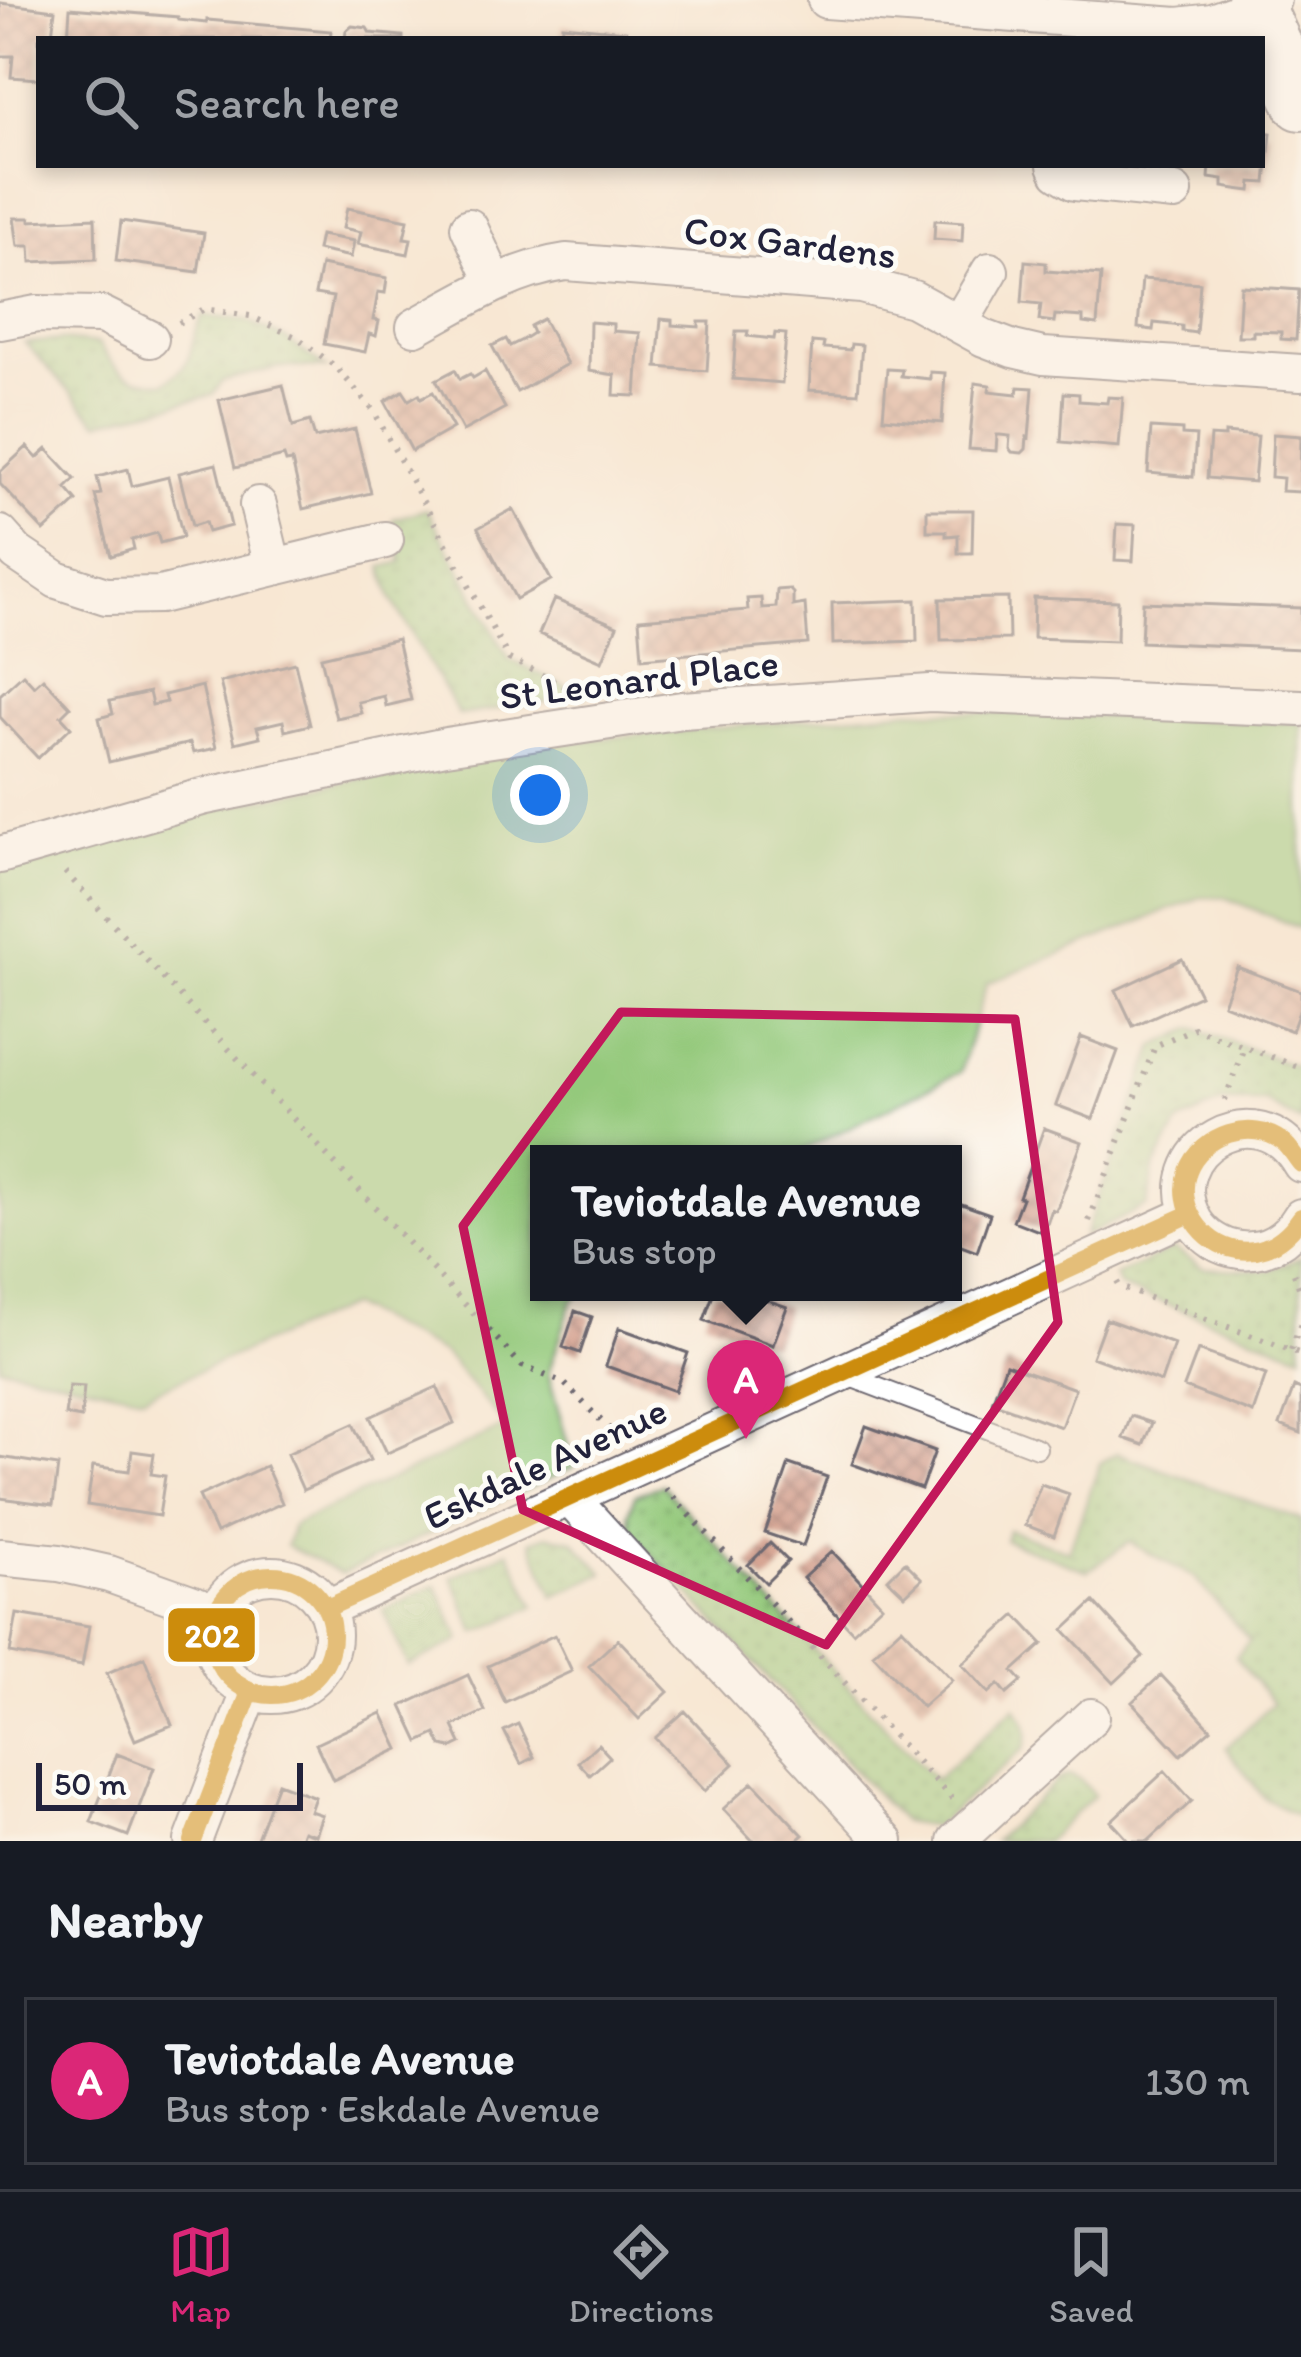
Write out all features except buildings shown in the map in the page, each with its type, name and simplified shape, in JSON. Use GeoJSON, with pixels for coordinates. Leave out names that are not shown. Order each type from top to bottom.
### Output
{"type":"FeatureCollection","features":[{"type":"Feature","properties":{"kind":"street"},"geometry":{"type":"LineString","coordinates":[[826,0],[1062,29],[1212,22],[1261,2],[1301,103]]}},
{"type":"Feature","properties":{"kind":"street"},"geometry":{"type":"LineString","coordinates":[[1058,168],[1075,182],[1120,176],[1174,192]]}},
{"type":"Feature","properties":{"kind":"street"},"geometry":{"type":"LineString","coordinates":[[469,227],[495,283]]}},
{"type":"Feature","properties":{"kind":"street","name":"Cox Gardens"},"geometry":{"type":"LineString","coordinates":[[415,327],[495,283],[533,267],[566,262],[861,286],[913,299],[984,338],[1043,356],[1301,373]]}},
{"type":"Feature","properties":{"kind":"street"},"geometry":{"type":"LineString","coordinates":[[959,324],[990,271]]}},
{"type":"Feature","properties":{"kind":"street"},"geometry":{"type":"LineString","coordinates":[[0,321],[37,314],[102,315],[150,339]]}},
{"type":"Feature","properties":{"kind":"street"},"geometry":{"type":"LineString","coordinates":[[258,505],[273,567]]}},
{"type":"Feature","properties":{"kind":"street"},"geometry":{"type":"LineString","coordinates":[[0,534],[17,553],[57,580],[106,596],[160,595],[385,540]]}},
{"type":"Feature","properties":{"kind":"street","name":"St Leonard Place"},"geometry":{"type":"LineString","coordinates":[[0,855],[202,796],[446,746],[682,710],[930,693],[1301,708]]}},
{"type":"Feature","properties":{"kind":"street"},"geometry":{"type":"LineString","coordinates":[[1301,1164],[1294,1150],[1276,1137],[1256,1129],[1234,1130],[1214,1138],[1198,1153],[1188,1172],[1186,1193],[1190,1214],[1200,1229],[1230,1249],[1265,1248],[1295,1228],[1301,1216]]}},
{"type":"Feature","properties":{"kind":"street","name":"Eskdale Avenue"},"geometry":{"type":"LineString","coordinates":[[327,1608],[1190,1214]]}},
{"type":"Feature","properties":{"kind":"street"},"geometry":{"type":"LineString","coordinates":[[570,1498],[885,1841]]}},
{"type":"Feature","properties":{"kind":"street"},"geometry":{"type":"LineString","coordinates":[[0,1557],[110,1574],[216,1612]]}},
{"type":"Feature","properties":{"kind":"street"},"geometry":{"type":"LineString","coordinates":[[260,1575],[299,1581],[316,1592],[327,1608],[331,1649],[309,1684],[270,1696],[250,1692],[220,1668],[212,1650],[216,1612],[226,1594],[260,1575]]}},
{"type":"Feature","properties":{"kind":"street"},"geometry":{"type":"LineString","coordinates":[[193,1841],[250,1692]]}},
{"type":"Feature","properties":{"kind":"street"},"geometry":{"type":"LineString","coordinates":[[966,1833],[1091,1717]]}},
{"type":"Feature","properties":{"kind":"lane"},"geometry":{"type":"LineString","coordinates":[[841,1374],[1037,1448]]}},
{"type":"Feature","properties":{"kind":"path"},"geometry":{"type":"LineString","coordinates":[[150,339],[204,309],[250,316],[298,338],[337,368],[373,410],[509,659],[586,696],[592,723]]}},
{"type":"Feature","properties":{"kind":"path"},"geometry":{"type":"LineString","coordinates":[[39,843],[522,1366],[564,1383],[644,1464],[966,1833]]}},
{"type":"Feature","properties":{"kind":"path"},"geometry":{"type":"LineString","coordinates":[[1098,1256],[1084,1237],[1155,1046],[1195,1028],[1301,1068]]}},
{"type":"Feature","properties":{"kind":"path"},"geometry":{"type":"LineString","coordinates":[[1233,1077],[1244,1047]]}},
{"type":"Feature","properties":{"kind":"path"},"geometry":{"type":"LineString","coordinates":[[1120,1287],[1301,1354]]}},
{"type":"Feature","properties":{"kind":"path"},"geometry":{"type":"LineString","coordinates":[[1291,1350],[1301,1323]]}},
{"type":"Feature","properties":{"kind":"highlighted area"},"geometry":{"type":"Polygon","coordinates":[[[621,1012],[1015,1019],[1058,1322],[826,1645],[523,1510],[463,1226],[621,1012]]]}},
{"type":"Feature","properties":{"kind":"green space"},"geometry":{"type":"Polygon","coordinates":[[[203,316],[246,320],[286,339],[326,368],[280,367],[222,381],[213,395],[98,422],[25,343],[98,344],[125,374],[164,383],[188,360],[203,316]]]}},
{"type":"Feature","properties":{"kind":"green space"},"geometry":{"type":"Polygon","coordinates":[[[427,509],[509,659],[586,696],[459,715],[391,598],[382,567],[402,562],[393,519],[427,509]]]}},
{"type":"Feature","properties":{"kind":"green space"},"geometry":{"type":"Polygon","coordinates":[[[910,710],[1301,723],[1301,929],[1224,897],[1201,897],[987,983],[960,1072],[814,1145],[530,1145],[530,1301],[573,1301],[548,1373],[574,1467],[342,1574],[286,1546],[293,1525],[506,1426],[444,1354],[349,1306],[143,1396],[0,1366],[0,868],[206,810],[531,745],[910,710]]]}},
{"type":"Feature","properties":{"kind":"green space"},"geometry":{"type":"Polygon","coordinates":[[[1194,1028],[1301,1068],[1301,1122],[1265,1102],[1224,1102],[1179,1123],[1155,1166],[1147,1206],[1084,1236],[1155,1046],[1194,1028]]]}},
{"type":"Feature","properties":{"kind":"green space"},"geometry":{"type":"Polygon","coordinates":[[[1174,1249],[1203,1268],[1268,1271],[1301,1257],[1301,1354],[1120,1287],[1115,1276],[1174,1249]]]}},
{"type":"Feature","properties":{"kind":"green space"},"geometry":{"type":"Polygon","coordinates":[[[1117,1453],[1301,1520],[1301,1818],[1264,1798],[1226,1748],[1273,1703],[1235,1657],[1250,1641],[1195,1578],[1129,1542],[1088,1571],[1005,1540],[1008,1530],[1069,1551],[1100,1463],[1117,1453]]]}},
{"type":"Feature","properties":{"kind":"green space"},"geometry":{"type":"Polygon","coordinates":[[[662,1485],[935,1780],[1015,1707],[1027,1726],[1025,1748],[934,1827],[903,1822],[632,1533],[629,1513],[635,1495],[662,1485]]]}},
{"type":"Feature","properties":{"kind":"green space"},"geometry":{"type":"Polygon","coordinates":[[[548,1535],[573,1540],[604,1573],[554,1596],[530,1541],[548,1535]]]}},
{"type":"Feature","properties":{"kind":"green space"},"geometry":{"type":"Polygon","coordinates":[[[509,1551],[535,1606],[476,1633],[452,1577],[509,1551]]]}},
{"type":"Feature","properties":{"kind":"green space"},"geometry":{"type":"Polygon","coordinates":[[[436,1585],[461,1640],[408,1666],[383,1610],[436,1585]]]}},
{"type":"Feature","properties":{"kind":"green space"},"geometry":{"type":"Polygon","coordinates":[[[1070,1775],[1094,1795],[1046,1841],[994,1841],[1060,1778],[1070,1775]]]}},
{"type":"Feature","properties":{"kind":"transit line","name":"202"},"geometry":{"type":"LineString","coordinates":[[1301,1164],[1286,1144],[1271,1135],[1243,1131],[1204,1148],[1185,1184],[1189,1210],[1203,1232],[1237,1250],[1257,1250],[1274,1243],[1301,1217]]}},
{"type":"Feature","properties":{"kind":"transit line","name":"202"},"geometry":{"type":"LineString","coordinates":[[327,1608],[1190,1214]]}},
{"type":"Feature","properties":{"kind":"transit line","name":"202"},"geometry":{"type":"LineString","coordinates":[[272,1575],[295,1579],[315,1592],[328,1612],[332,1635],[328,1658],[315,1678],[295,1691],[272,1695],[249,1691],[229,1678],[216,1658],[212,1635],[216,1612],[229,1592],[249,1579],[272,1575]]}},
{"type":"Feature","properties":{"kind":"transit line","name":"202"},"geometry":{"type":"LineString","coordinates":[[193,1841],[250,1692]]}},
{"type":"Feature","properties":{"kind":"place","name":"Teviotdale Avenue"},"geometry":{"type":"Point","coordinates":[746,1439]}}]}
